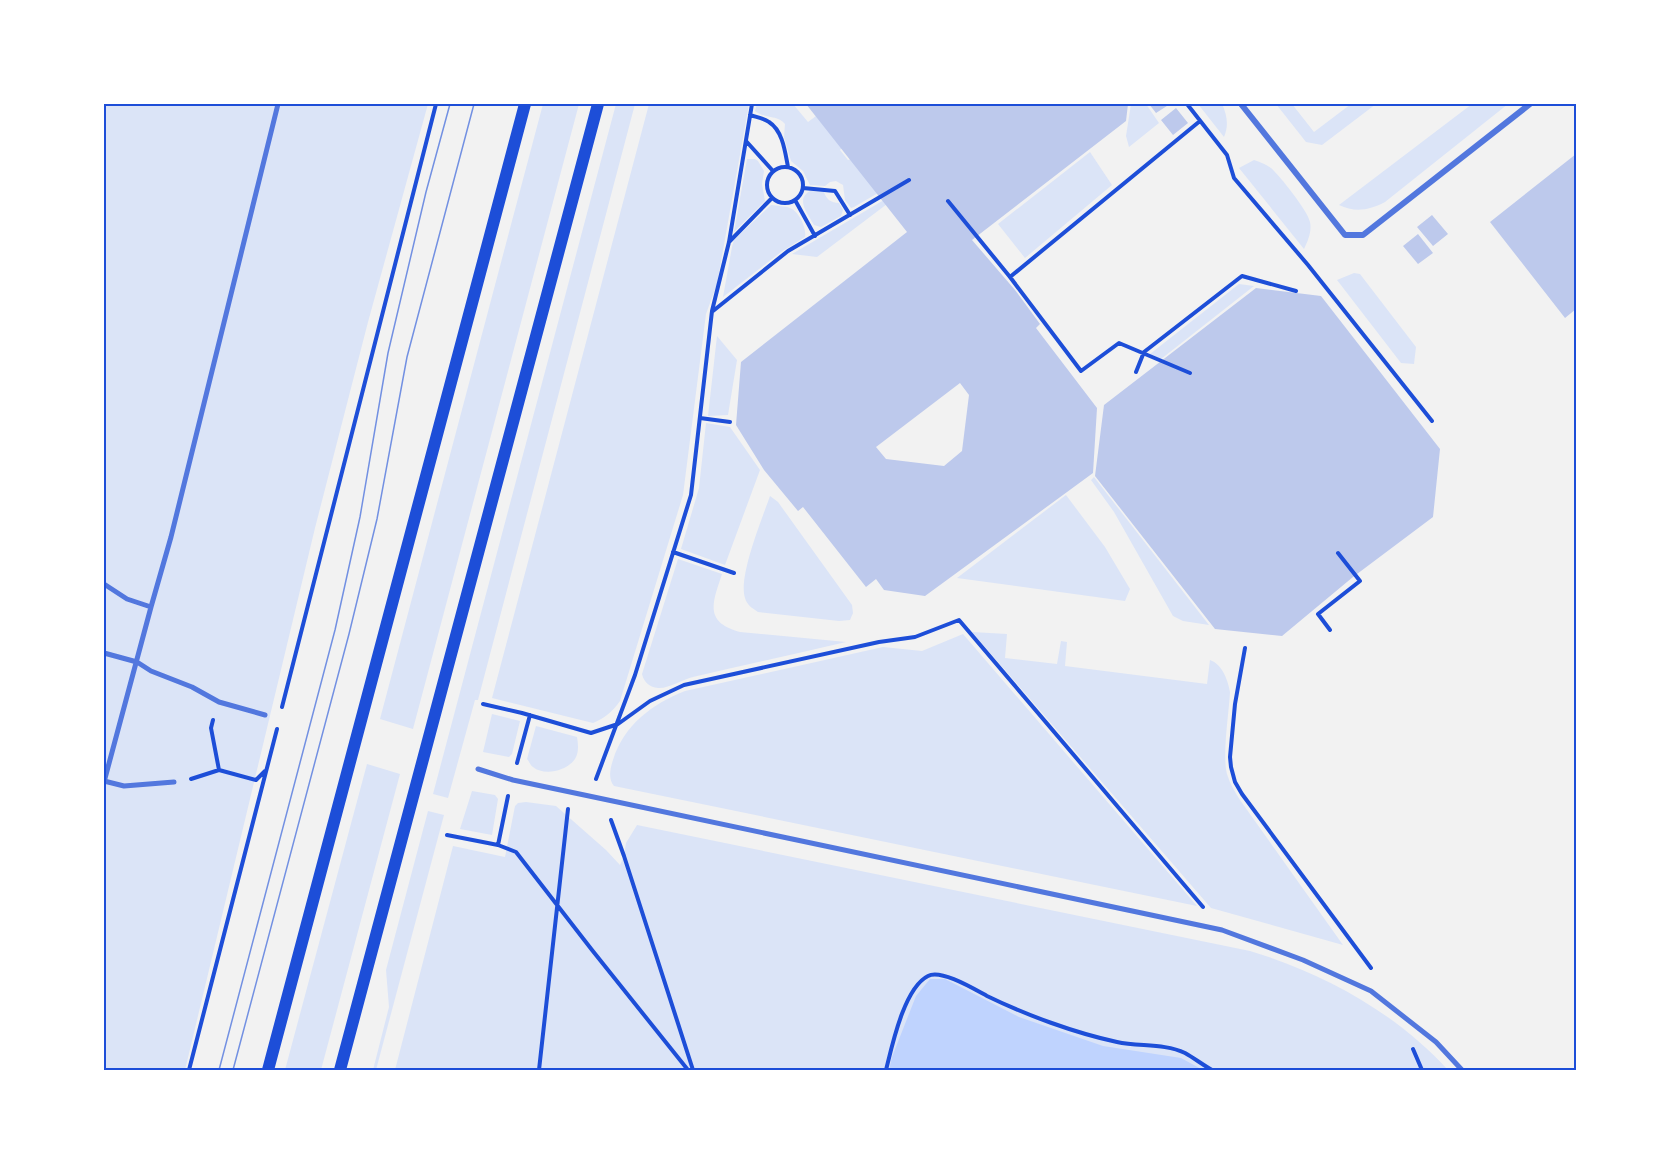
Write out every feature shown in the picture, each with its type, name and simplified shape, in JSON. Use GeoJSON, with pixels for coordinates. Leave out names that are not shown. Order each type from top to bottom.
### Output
{"type":"FeatureCollection","features":[{"type":"Feature","properties":{"kind":"main road"},"geometry":{"type":"LineString","coordinates":[[268,1071],[525,104]]}},
{"type":"Feature","properties":{"kind":"main road"},"geometry":{"type":"LineString","coordinates":[[340,1071],[598,104]]}},
{"type":"Feature","properties":{"kind":"street"},"geometry":{"type":"LineString","coordinates":[[174,782],[124,786],[104,782],[171,537],[278,104]]}},
{"type":"Feature","properties":{"kind":"street"},"geometry":{"type":"LineString","coordinates":[[1241,104],[1344,235],[1363,235],[1530,104]]}},
{"type":"Feature","properties":{"kind":"street"},"geometry":{"type":"LineString","coordinates":[[104,584],[127,600],[151,607]]}},
{"type":"Feature","properties":{"kind":"street"},"geometry":{"type":"LineString","coordinates":[[104,653],[137,662],[151,671],[192,687],[219,702],[265,715]]}},
{"type":"Feature","properties":{"kind":"street"},"geometry":{"type":"LineString","coordinates":[[478,769],[513,780],[1222,930],[1303,960],[1371,992],[1436,1041],[1462,1071]]}},
{"type":"Feature","properties":{"kind":"path"},"geometry":{"type":"LineString","coordinates":[[281,713],[436,104]]}},
{"type":"Feature","properties":{"kind":"path"},"geometry":{"type":"LineString","coordinates":[[589,796],[635,675],[691,495],[712,311],[729,242],[752,104]]}},
{"type":"Feature","properties":{"kind":"path"},"geometry":{"type":"LineString","coordinates":[[1187,104],[1227,155],[1234,178],[1308,265],[1432,421]]}},
{"type":"Feature","properties":{"kind":"path"},"geometry":{"type":"LineString","coordinates":[[750,115],[768,121],[775,127],[781,138],[788,167]]}},
{"type":"Feature","properties":{"kind":"path"},"geometry":{"type":"LineString","coordinates":[[1010,277],[1200,121]]}},
{"type":"Feature","properties":{"kind":"path"},"geometry":{"type":"LineString","coordinates":[[746,141],[773,171]]}},
{"type":"Feature","properties":{"kind":"path"},"geometry":{"type":"LineString","coordinates":[[788,167],[800,174],[803,188],[795,200],[783,203],[772,198],[767,185],[768,178],[773,171],[777,168],[788,167]]}},
{"type":"Feature","properties":{"kind":"path"},"geometry":{"type":"LineString","coordinates":[[712,311],[788,251],[909,180]]}},
{"type":"Feature","properties":{"kind":"path"},"geometry":{"type":"LineString","coordinates":[[803,188],[834,192],[850,215]]}},
{"type":"Feature","properties":{"kind":"path"},"geometry":{"type":"LineString","coordinates":[[729,242],[772,198]]}},
{"type":"Feature","properties":{"kind":"path"},"geometry":{"type":"LineString","coordinates":[[795,200],[815,236]]}},
{"type":"Feature","properties":{"kind":"path"},"geometry":{"type":"LineString","coordinates":[[948,201],[1010,277],[1081,371],[1119,343],[1190,373]]}},
{"type":"Feature","properties":{"kind":"path"},"geometry":{"type":"LineString","coordinates":[[1136,372],[1143,354],[1242,276],[1296,291]]}},
{"type":"Feature","properties":{"kind":"path"},"geometry":{"type":"LineString","coordinates":[[700,418],[730,422]]}},
{"type":"Feature","properties":{"kind":"path"},"geometry":{"type":"LineString","coordinates":[[673,552],[734,573]]}},
{"type":"Feature","properties":{"kind":"path"},"geometry":{"type":"LineString","coordinates":[[1330,630],[1318,614],[1360,581],[1338,553]]}},
{"type":"Feature","properties":{"kind":"path"},"geometry":{"type":"LineString","coordinates":[[483,704],[591,733],[618,724],[650,701],[684,685],[879,642],[915,637],[959,620],[1222,930]]}},
{"type":"Feature","properties":{"kind":"path"},"geometry":{"type":"LineString","coordinates":[[1245,648],[1235,704],[1230,757],[1235,782],[1372,971]]}},
{"type":"Feature","properties":{"kind":"path"},"geometry":{"type":"LineString","coordinates":[[519,755],[530,715]]}},
{"type":"Feature","properties":{"kind":"path"},"geometry":{"type":"LineString","coordinates":[[189,1071],[278,724]]}},
{"type":"Feature","properties":{"kind":"path"},"geometry":{"type":"LineString","coordinates":[[211,728],[219,770]]}},
{"type":"Feature","properties":{"kind":"path"},"geometry":{"type":"LineString","coordinates":[[190,779],[219,770],[256,780],[266,771]]}},
{"type":"Feature","properties":{"kind":"path"},"geometry":{"type":"LineString","coordinates":[[539,1071],[569,791]]}},
{"type":"Feature","properties":{"kind":"path"},"geometry":{"type":"LineString","coordinates":[[603,799],[624,856],[690,1071]]}},
{"type":"Feature","properties":{"kind":"path"},"geometry":{"type":"LineString","coordinates":[[498,846],[506,805]]}},
{"type":"Feature","properties":{"kind":"path"},"geometry":{"type":"LineString","coordinates":[[447,834],[516,852],[690,1071]]}},
{"type":"Feature","properties":{"kind":"path"},"geometry":{"type":"LineString","coordinates":[[886,1071],[897,1024],[916,986],[928,976],[937,974],[1002,1003],[1084,1034],[1119,1043],[1166,1047],[1185,1053],[1212,1071]]}},
{"type":"Feature","properties":{"kind":"path"},"geometry":{"type":"LineString","coordinates":[[1412,1049],[1422,1071]]}},
{"type":"Feature","properties":{"kind":"shaded area"},"geometry":{"type":"Polygon","coordinates":[[[104,104],[428,104],[368,322],[315,528],[185,1070],[104,1070],[104,104]]]}},
{"type":"Feature","properties":{"kind":"shaded area"},"geometry":{"type":"Polygon","coordinates":[[[543,104],[579,104],[413,729],[380,719],[543,104]]]}},
{"type":"Feature","properties":{"kind":"shaded area"},"geometry":{"type":"Polygon","coordinates":[[[616,104],[635,104],[478,700],[475,700],[448,798],[433,794],[616,104]]]}},
{"type":"Feature","properties":{"kind":"shaded area"},"geometry":{"type":"Polygon","coordinates":[[[649,104],[749,104],[717,284],[706,314],[683,495],[620,701],[608,714],[593,723],[492,698],[649,104]]]}},
{"type":"Feature","properties":{"kind":"shaded area"},"geometry":{"type":"Polygon","coordinates":[[[757,104],[793,104],[808,122],[816,116],[842,148],[840,150],[848,160],[851,159],[878,193],[851,208],[845,200],[843,185],[836,181],[825,186],[810,185],[803,171],[791,161],[784,137],[785,124],[779,119],[755,111],[757,104]]]}},
{"type":"Feature","properties":{"kind":"shaded area"},"geometry":{"type":"Polygon","coordinates":[[[1131,104],[1146,104],[1159,123],[1129,147],[1126,136],[1131,104]]]}},
{"type":"Feature","properties":{"kind":"shaded area"},"geometry":{"type":"Polygon","coordinates":[[[1198,104],[1222,104],[1227,120],[1224,137],[1198,104]]]}},
{"type":"Feature","properties":{"kind":"shaded area"},"geometry":{"type":"Polygon","coordinates":[[[1276,104],[1292,104],[1314,132],[1351,104],[1376,104],[1322,145],[1306,142],[1276,104]]]}},
{"type":"Feature","properties":{"kind":"shaded area"},"geometry":{"type":"Polygon","coordinates":[[[1472,104],[1508,104],[1385,202],[1362,210],[1339,205],[1472,104]]]}},
{"type":"Feature","properties":{"kind":"shaded area"},"geometry":{"type":"Polygon","coordinates":[[[1090,152],[1112,185],[1025,258],[998,224],[1090,152]]]}},
{"type":"Feature","properties":{"kind":"shaded area"},"geometry":{"type":"Polygon","coordinates":[[[747,159],[758,161],[764,171],[762,184],[765,201],[734,232],[747,159]]]}},
{"type":"Feature","properties":{"kind":"shaded area"},"geometry":{"type":"Polygon","coordinates":[[[1254,160],[1271,168],[1287,186],[1308,217],[1310,229],[1304,249],[1239,168],[1254,160]]]}},
{"type":"Feature","properties":{"kind":"shaded area"},"geometry":{"type":"Polygon","coordinates":[[[810,191],[824,192],[829,200],[839,203],[843,210],[841,216],[821,227],[814,225],[803,202],[803,198],[810,191]]]}},
{"type":"Feature","properties":{"kind":"shaded area"},"geometry":{"type":"Polygon","coordinates":[[[884,200],[887,204],[817,257],[792,254],[884,200]]]}},
{"type":"Feature","properties":{"kind":"shaded area"},"geometry":{"type":"Polygon","coordinates":[[[771,205],[788,207],[793,210],[804,225],[805,237],[781,252],[723,297],[734,240],[771,205]]]}},
{"type":"Feature","properties":{"kind":"shaded area"},"geometry":{"type":"Polygon","coordinates":[[[1354,273],[1360,274],[1416,347],[1414,364],[1401,363],[1337,280],[1354,273]]]}},
{"type":"Feature","properties":{"kind":"shaded area"},"geometry":{"type":"Polygon","coordinates":[[[1239,284],[1254,286],[1161,359],[1150,354],[1239,284]]]}},
{"type":"Feature","properties":{"kind":"shaded area"},"geometry":{"type":"Polygon","coordinates":[[[717,336],[737,360],[728,415],[708,416],[717,336]]]}},
{"type":"Feature","properties":{"kind":"shaded area"},"geometry":{"type":"Polygon","coordinates":[[[706,423],[730,427],[760,470],[725,565],[681,549],[699,488],[706,423]]]}},
{"type":"Feature","properties":{"kind":"shaded area"},"geometry":{"type":"Polygon","coordinates":[[[1094,477],[1209,625],[1183,621],[1173,616],[1114,512],[1091,480],[1094,477]]]}},
{"type":"Feature","properties":{"kind":"shaded area"},"geometry":{"type":"Polygon","coordinates":[[[1066,495],[1105,547],[1130,589],[1125,601],[957,578],[1066,495]]]}},
{"type":"Feature","properties":{"kind":"shaded area"},"geometry":{"type":"Polygon","coordinates":[[[770,496],[778,502],[852,605],[853,613],[850,620],[839,621],[758,612],[747,603],[744,589],[745,576],[770,496]]]}},
{"type":"Feature","properties":{"kind":"shaded area"},"geometry":{"type":"Polygon","coordinates":[[[678,559],[722,574],[714,610],[720,623],[728,628],[740,632],[846,642],[693,677],[666,687],[650,686],[642,674],[678,559]]]}},
{"type":"Feature","properties":{"kind":"shaded area"},"geometry":{"type":"Polygon","coordinates":[[[972,632],[1007,634],[1005,658],[1057,664],[1061,641],[1067,642],[1065,666],[1207,684],[1210,660],[1218,665],[1226,678],[1230,692],[1225,756],[1230,781],[1240,800],[1343,945],[1211,908],[972,632]]]}},
{"type":"Feature","properties":{"kind":"shaded area"},"geometry":{"type":"Polygon","coordinates":[[[963,634],[1197,906],[614,786],[612,783],[611,767],[624,736],[641,717],[673,696],[685,691],[883,647],[922,651],[963,634]]]}},
{"type":"Feature","properties":{"kind":"shaded area"},"geometry":{"type":"Polygon","coordinates":[[[492,714],[520,721],[512,754],[509,757],[483,752],[492,714]]]}},
{"type":"Feature","properties":{"kind":"shaded area"},"geometry":{"type":"Polygon","coordinates":[[[536,726],[577,737],[578,752],[573,762],[563,769],[550,772],[538,770],[532,766],[527,759],[536,726]]]}},
{"type":"Feature","properties":{"kind":"shaded area"},"geometry":{"type":"Polygon","coordinates":[[[367,764],[400,774],[321,1070],[285,1070],[367,764]]]}},
{"type":"Feature","properties":{"kind":"shaded area"},"geometry":{"type":"Polygon","coordinates":[[[472,791],[495,795],[498,799],[492,835],[460,829],[472,791]]]}},
{"type":"Feature","properties":{"kind":"shaded area"},"geometry":{"type":"Polygon","coordinates":[[[526,802],[556,806],[620,865],[626,843],[637,825],[1250,951],[1305,971],[1357,997],[1406,1030],[1448,1070],[395,1070],[453,846],[505,857],[515,806],[526,802]]]}},
{"type":"Feature","properties":{"kind":"shaded area"},"geometry":{"type":"Polygon","coordinates":[[[428,811],[444,815],[376,1070],[373,1070],[389,1007],[386,970],[428,811]]]}},
{"type":"Feature","properties":{"kind":"water"},"geometry":{"type":"Polygon","coordinates":[[[930,979],[945,979],[1019,1017],[1103,1046],[1181,1058],[1203,1070],[889,1070],[916,996],[930,979]]]}},
{"type":"Feature","properties":{"kind":"building"},"geometry":{"type":"Polygon","coordinates":[[[806,104],[1128,104],[1126,121],[972,240],[1015,290],[1040,324],[1036,328],[1097,408],[1093,473],[925,596],[884,590],[876,579],[866,587],[803,507],[798,511],[764,470],[736,425],[741,362],[907,232],[806,104]],[[960,383],[876,447],[886,459],[944,466],[962,451],[969,395],[960,383]]]}},
{"type":"Feature","properties":{"kind":"building"},"geometry":{"type":"Polygon","coordinates":[[[1149,104],[1170,104],[1156,113],[1149,104]]]}},
{"type":"Feature","properties":{"kind":"building"},"geometry":{"type":"Polygon","coordinates":[[[1176,108],[1188,123],[1173,135],[1161,120],[1176,108]]]}},
{"type":"Feature","properties":{"kind":"building"},"geometry":{"type":"Polygon","coordinates":[[[1576,154],[1576,309],[1565,318],[1490,222],[1576,154]]]}},
{"type":"Feature","properties":{"kind":"building"},"geometry":{"type":"Polygon","coordinates":[[[1432,215],[1448,234],[1433,246],[1417,227],[1432,215]]]}},
{"type":"Feature","properties":{"kind":"building"},"geometry":{"type":"Polygon","coordinates":[[[1418,234],[1433,253],[1418,264],[1403,246],[1418,234]]]}},
{"type":"Feature","properties":{"kind":"building"},"geometry":{"type":"Polygon","coordinates":[[[1256,288],[1321,296],[1440,449],[1433,517],[1353,577],[1282,636],[1215,629],[1095,476],[1104,405],[1256,288]]]}},
{"type":"Feature","properties":{"kind":"tram line"},"geometry":{"type":"LineString","coordinates":[[219,1070],[335,630],[360,517],[388,353],[426,192],[450,104]]}},
{"type":"Feature","properties":{"kind":"tram line"},"geometry":{"type":"LineString","coordinates":[[233,1070],[349,634],[377,519],[407,357],[474,104]]}}]}
